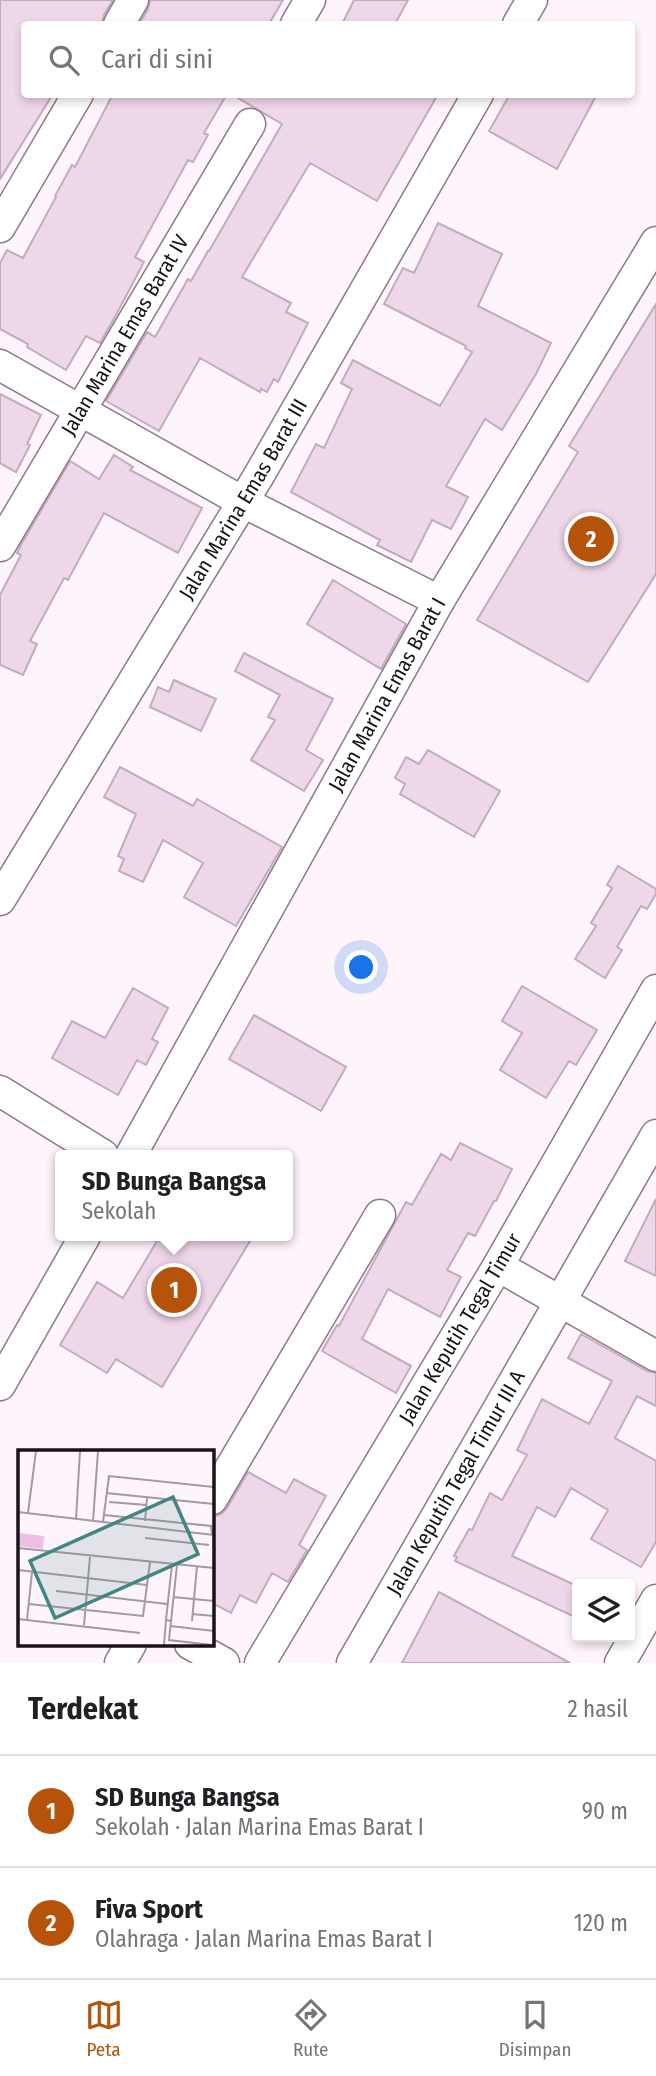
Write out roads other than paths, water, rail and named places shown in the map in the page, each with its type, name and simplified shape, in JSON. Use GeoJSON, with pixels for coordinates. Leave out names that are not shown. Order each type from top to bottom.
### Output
{"type":"FeatureCollection","features":[{"type":"Feature","properties":{"kind":"street"},"geometry":{"type":"LineString","coordinates":[[121,21],[133,0]]}},
{"type":"Feature","properties":{"kind":"street"},"geometry":{"type":"LineString","coordinates":[[298,21],[310,0]]}},
{"type":"Feature","properties":{"kind":"street"},"geometry":{"type":"LineString","coordinates":[[520,21],[532,0]]}},
{"type":"Feature","properties":{"kind":"street"},"geometry":{"type":"LineString","coordinates":[[0,227],[76,98]]}},
{"type":"Feature","properties":{"kind":"street","name":"Jalan Marina Emas Barat III"},"geometry":{"type":"LineString","coordinates":[[0,900],[243,502],[476,98]]}},
{"type":"Feature","properties":{"kind":"street","name":"Jalan Marina Emas Barat IV"},"geometry":{"type":"LineString","coordinates":[[0,546],[250,124]]}},
{"type":"Feature","properties":{"kind":"street","name":"Jalan Marina Emas Barat I"},"geometry":{"type":"LineString","coordinates":[[134,1150],[439,601],[656,242]]}},
{"type":"Feature","properties":{"kind":"street"},"geometry":{"type":"LineString","coordinates":[[0,365],[243,502],[439,601]]}},
{"type":"Feature","properties":{"kind":"street","name":"Jalan Keputih Tegal Timur"},"geometry":{"type":"LineString","coordinates":[[260,1663],[498,1266],[656,990]]}},
{"type":"Feature","properties":{"kind":"street"},"geometry":{"type":"LineString","coordinates":[[0,1091],[95,1150]]}},
{"type":"Feature","properties":{"kind":"street","name":"Jalan Keputih Tegal Timur III A"},"geometry":{"type":"LineString","coordinates":[[352,1663],[656,1135]]}},
{"type":"Feature","properties":{"kind":"street"},"geometry":{"type":"LineString","coordinates":[[214,1496],[380,1215]]}},
{"type":"Feature","properties":{"kind":"street"},"geometry":{"type":"LineString","coordinates":[[3,1370],[82,1241]]}},
{"type":"Feature","properties":{"kind":"street"},"geometry":{"type":"LineString","coordinates":[[498,1266],[656,1356]]}},
{"type":"Feature","properties":{"kind":"street"},"geometry":{"type":"LineString","coordinates":[[620,1663],[656,1600]]}},
{"type":"Feature","properties":{"kind":"street"},"geometry":{"type":"LineString","coordinates":[[120,1663],[130,1646]]}},
{"type":"Feature","properties":{"kind":"street"},"geometry":{"type":"LineString","coordinates":[[194,1646],[224,1663]]}},
{"type":"Feature","properties":{"kind":"place","name":"Fiva Sport"},"geometry":{"type":"Point","coordinates":[591,539]}},
{"type":"Feature","properties":{"kind":"place","name":"SD Bunga Bangsa"},"geometry":{"type":"Point","coordinates":[174,1290]}}]}
